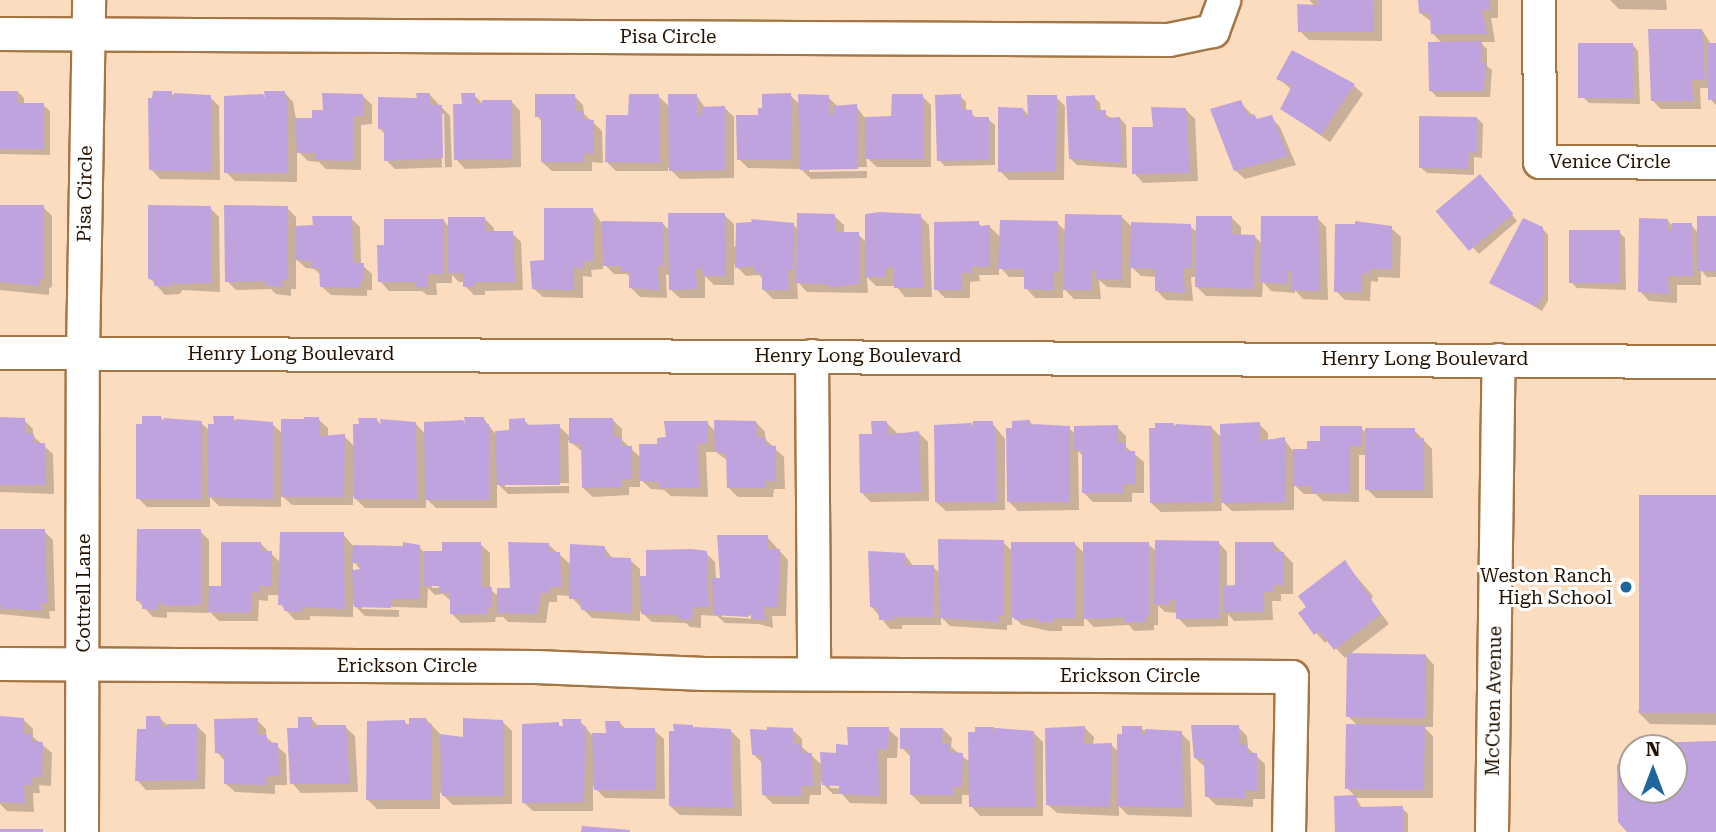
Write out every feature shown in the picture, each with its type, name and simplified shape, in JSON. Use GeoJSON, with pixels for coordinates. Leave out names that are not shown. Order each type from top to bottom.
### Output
{"type":"FeatureCollection","features":[{"type":"Feature","properties":{"kind":"street"},"geometry":{"type":"LineString","coordinates":[[88,34],[89,0]]}},
{"type":"Feature","properties":{"kind":"street","name":"Pisa Circle"},"geometry":{"type":"LineString","coordinates":[[0,34],[1169,40],[1213,31],[1224,0]]}},
{"type":"Feature","properties":{"kind":"street","name":"Venice Circle"},"geometry":{"type":"LineString","coordinates":[[1539,0],[1540,162],[1716,163]]}},
{"type":"Feature","properties":{"kind":"street","name":"Pisa Circle"},"geometry":{"type":"LineString","coordinates":[[83,354],[88,34]]}},
{"type":"Feature","properties":{"kind":"street","name":"Henry Long Boulevard"},"geometry":{"type":"LineString","coordinates":[[0,353],[1716,362]]}},
{"type":"Feature","properties":{"kind":"street","name":"Cottrell Lane"},"geometry":{"type":"LineString","coordinates":[[82,832],[83,354]]}},
{"type":"Feature","properties":{"kind":"street"},"geometry":{"type":"LineString","coordinates":[[812,356],[814,674]]}},
{"type":"Feature","properties":{"kind":"street","name":"McCuen Avenue"},"geometry":{"type":"LineString","coordinates":[[1492,832],[1499,360]]}},
{"type":"Feature","properties":{"kind":"street","name":"Erickson Circle"},"geometry":{"type":"LineString","coordinates":[[0,664],[536,667],[705,674],[1292,677],[1289,832]]}},
{"type":"Feature","properties":{"kind":"building"},"geometry":{"type":"Polygon","coordinates":[[[1318,0],[1373,0],[1374,32],[1298,32],[1297,4],[1319,5],[1318,0]]]}},
{"type":"Feature","properties":{"kind":"building"},"geometry":{"type":"Polygon","coordinates":[[[1418,0],[1490,0],[1490,10],[1482,10],[1487,34],[1431,34],[1430,13],[1419,13],[1418,0]]]}},
{"type":"Feature","properties":{"kind":"building"},"geometry":{"type":"Polygon","coordinates":[[[1648,29],[1702,29],[1705,80],[1692,80],[1693,101],[1651,101],[1648,29]]]}},
{"type":"Feature","properties":{"kind":"building"},"geometry":{"type":"Polygon","coordinates":[[[1482,41],[1482,63],[1486,62],[1484,91],[1429,91],[1428,42],[1482,41]]]}},
{"type":"Feature","properties":{"kind":"building"},"geometry":{"type":"Polygon","coordinates":[[[1578,43],[1633,43],[1633,98],[1578,98],[1578,43]]]}},
{"type":"Feature","properties":{"kind":"building"},"geometry":{"type":"Polygon","coordinates":[[[1708,43],[1716,43],[1716,100],[1708,100],[1708,43]]]}},
{"type":"Feature","properties":{"kind":"building"},"geometry":{"type":"Polygon","coordinates":[[[1292,50],[1355,84],[1321,135],[1280,109],[1292,86],[1276,79],[1292,50]]]}},
{"type":"Feature","properties":{"kind":"building"},"geometry":{"type":"Polygon","coordinates":[[[0,91],[18,91],[18,103],[44,103],[44,149],[0,149],[0,91]]]}},
{"type":"Feature","properties":{"kind":"building"},"geometry":{"type":"Polygon","coordinates":[[[153,91],[172,91],[172,99],[174,93],[211,95],[212,172],[149,170],[148,98],[152,98],[153,91]]]}},
{"type":"Feature","properties":{"kind":"building"},"geometry":{"type":"Polygon","coordinates":[[[264,91],[285,91],[285,98],[288,98],[288,173],[224,173],[224,96],[263,94],[265,98],[264,91]]]}},
{"type":"Feature","properties":{"kind":"building"},"geometry":{"type":"Polygon","coordinates":[[[322,93],[363,94],[363,116],[353,116],[353,161],[315,160],[315,153],[297,153],[295,118],[312,118],[312,110],[323,110],[322,93]]]}},
{"type":"Feature","properties":{"kind":"building"},"geometry":{"type":"Polygon","coordinates":[[[416,93],[430,93],[429,105],[442,105],[443,158],[384,161],[384,129],[378,129],[378,97],[417,98],[416,93]]]}},
{"type":"Feature","properties":{"kind":"building"},"geometry":{"type":"Polygon","coordinates":[[[461,93],[475,93],[475,104],[482,104],[482,100],[512,100],[512,159],[454,160],[453,104],[462,104],[461,93]]]}},
{"type":"Feature","properties":{"kind":"building"},"geometry":{"type":"Polygon","coordinates":[[[791,93],[792,160],[737,160],[736,115],[758,115],[758,108],[762,108],[762,94],[791,93]]]}},
{"type":"Feature","properties":{"kind":"building"},"geometry":{"type":"Polygon","coordinates":[[[535,94],[575,94],[576,111],[584,112],[583,119],[594,120],[594,154],[583,153],[584,162],[541,162],[541,117],[535,117],[535,94]]]}},
{"type":"Feature","properties":{"kind":"building"},"geometry":{"type":"Polygon","coordinates":[[[629,94],[659,94],[660,163],[605,162],[606,115],[628,115],[629,94]]]}},
{"type":"Feature","properties":{"kind":"building"},"geometry":{"type":"Polygon","coordinates":[[[668,94],[697,94],[697,116],[701,115],[701,107],[725,106],[725,170],[669,171],[668,94]]]}},
{"type":"Feature","properties":{"kind":"building"},"geometry":{"type":"Polygon","coordinates":[[[798,94],[829,95],[829,115],[834,115],[833,106],[857,104],[858,169],[800,170],[798,94]]]}},
{"type":"Feature","properties":{"kind":"building"},"geometry":{"type":"Polygon","coordinates":[[[892,94],[923,94],[923,159],[866,159],[865,117],[891,116],[892,94]]]}},
{"type":"Feature","properties":{"kind":"building"},"geometry":{"type":"Polygon","coordinates":[[[961,94],[961,109],[972,110],[973,117],[989,117],[989,160],[937,161],[935,95],[961,94]]]}},
{"type":"Feature","properties":{"kind":"building"},"geometry":{"type":"Polygon","coordinates":[[[1027,95],[1057,95],[1056,171],[998,172],[998,107],[1023,108],[1023,116],[1028,116],[1027,95]]]}},
{"type":"Feature","properties":{"kind":"building"},"geometry":{"type":"Polygon","coordinates":[[[1095,95],[1095,110],[1106,110],[1106,118],[1120,117],[1122,163],[1069,159],[1066,96],[1095,95]]]}},
{"type":"Feature","properties":{"kind":"building"},"geometry":{"type":"Polygon","coordinates":[[[1241,100],[1248,116],[1254,114],[1257,119],[1272,115],[1288,156],[1234,171],[1210,109],[1241,100]]]}},
{"type":"Feature","properties":{"kind":"building"},"geometry":{"type":"Polygon","coordinates":[[[1151,107],[1186,108],[1190,173],[1132,174],[1132,127],[1153,127],[1151,107]]]}},
{"type":"Feature","properties":{"kind":"building"},"geometry":{"type":"Polygon","coordinates":[[[1419,116],[1477,117],[1477,153],[1469,152],[1468,169],[1419,168],[1419,116]]]}},
{"type":"Feature","properties":{"kind":"building"},"geometry":{"type":"Polygon","coordinates":[[[1480,174],[1513,214],[1469,251],[1436,211],[1480,174]]]}},
{"type":"Feature","properties":{"kind":"building"},"geometry":{"type":"Polygon","coordinates":[[[0,205],[44,205],[44,279],[40,279],[40,286],[0,282],[0,205]]]}},
{"type":"Feature","properties":{"kind":"building"},"geometry":{"type":"Polygon","coordinates":[[[148,205],[211,206],[212,283],[174,284],[171,280],[171,286],[154,286],[154,280],[148,279],[148,205]]]}},
{"type":"Feature","properties":{"kind":"building"},"geometry":{"type":"Polygon","coordinates":[[[224,205],[288,206],[288,280],[282,280],[283,287],[265,285],[265,281],[225,282],[224,205]]]}},
{"type":"Feature","properties":{"kind":"building"},"geometry":{"type":"Polygon","coordinates":[[[544,208],[593,208],[594,261],[583,261],[584,269],[574,267],[574,290],[532,289],[530,261],[544,260],[544,208]]]}},
{"type":"Feature","properties":{"kind":"building"},"geometry":{"type":"Polygon","coordinates":[[[668,213],[725,213],[726,276],[703,276],[702,268],[696,269],[697,289],[669,290],[668,213]]]}},
{"type":"Feature","properties":{"kind":"building"},"geometry":{"type":"Polygon","coordinates":[[[797,213],[835,214],[836,232],[859,232],[859,284],[831,287],[825,284],[796,283],[797,213]]]}},
{"type":"Feature","properties":{"kind":"building"},"geometry":{"type":"Polygon","coordinates":[[[865,214],[921,214],[923,288],[894,288],[894,267],[886,268],[886,277],[865,277],[865,214]]]}},
{"type":"Feature","properties":{"kind":"building"},"geometry":{"type":"Polygon","coordinates":[[[1065,214],[1122,215],[1122,280],[1096,279],[1096,270],[1091,270],[1092,290],[1063,290],[1065,214]]]}},
{"type":"Feature","properties":{"kind":"building"},"geometry":{"type":"Polygon","coordinates":[[[312,216],[352,216],[353,263],[364,263],[363,281],[359,282],[359,288],[320,287],[319,268],[311,268],[311,261],[295,260],[295,226],[313,225],[312,216]]]}},
{"type":"Feature","properties":{"kind":"building"},"geometry":{"type":"Polygon","coordinates":[[[1196,216],[1232,216],[1232,234],[1255,235],[1253,289],[1195,287],[1196,216]]]}},
{"type":"Feature","properties":{"kind":"building"},"geometry":{"type":"Polygon","coordinates":[[[1261,216],[1318,216],[1320,291],[1292,290],[1292,271],[1287,271],[1287,284],[1260,282],[1261,216]]]}},
{"type":"Feature","properties":{"kind":"building"},"geometry":{"type":"Polygon","coordinates":[[[1697,216],[1716,216],[1716,271],[1697,271],[1697,216]]]}},
{"type":"Feature","properties":{"kind":"building"},"geometry":{"type":"Polygon","coordinates":[[[448,217],[485,217],[486,231],[513,231],[515,282],[476,282],[476,286],[463,287],[463,273],[448,273],[448,217]]]}},
{"type":"Feature","properties":{"kind":"building"},"geometry":{"type":"Polygon","coordinates":[[[1523,218],[1543,227],[1543,295],[1536,307],[1489,283],[1523,218]]]}},
{"type":"Feature","properties":{"kind":"building"},"geometry":{"type":"Polygon","coordinates":[[[1639,218],[1668,219],[1667,230],[1671,231],[1672,223],[1692,223],[1693,276],[1668,276],[1669,294],[1638,292],[1639,218]]]}},
{"type":"Feature","properties":{"kind":"building"},"geometry":{"type":"Polygon","coordinates":[[[384,219],[444,219],[444,274],[428,274],[428,287],[416,287],[416,282],[378,282],[377,245],[384,245],[384,219]]]}},
{"type":"Feature","properties":{"kind":"building"},"geometry":{"type":"Polygon","coordinates":[[[751,219],[794,223],[793,270],[788,270],[789,290],[762,290],[762,273],[755,273],[754,266],[735,268],[736,223],[752,222],[751,219]]]}},
{"type":"Feature","properties":{"kind":"building"},"geometry":{"type":"Polygon","coordinates":[[[1000,220],[1058,221],[1059,271],[1054,272],[1054,290],[1024,289],[1024,269],[998,269],[1000,220]]]}},
{"type":"Feature","properties":{"kind":"building"},"geometry":{"type":"Polygon","coordinates":[[[602,221],[663,222],[663,266],[658,266],[659,290],[629,288],[629,272],[622,272],[622,266],[603,266],[602,221]]]}},
{"type":"Feature","properties":{"kind":"building"},"geometry":{"type":"Polygon","coordinates":[[[979,221],[979,226],[990,225],[990,266],[971,267],[972,273],[961,273],[962,290],[934,290],[934,222],[979,221]]]}},
{"type":"Feature","properties":{"kind":"building"},"geometry":{"type":"Polygon","coordinates":[[[1355,221],[1392,226],[1391,269],[1369,269],[1369,274],[1362,273],[1361,292],[1334,292],[1335,224],[1355,224],[1355,221]]]}},
{"type":"Feature","properties":{"kind":"building"},"geometry":{"type":"Polygon","coordinates":[[[1131,222],[1191,224],[1191,268],[1183,268],[1185,293],[1155,291],[1155,269],[1130,268],[1131,222]]]}},
{"type":"Feature","properties":{"kind":"building"},"geometry":{"type":"Polygon","coordinates":[[[1569,230],[1620,230],[1620,283],[1569,283],[1569,230]]]}},
{"type":"Feature","properties":{"kind":"building"},"geometry":{"type":"Polygon","coordinates":[[[142,416],[161,416],[162,422],[164,418],[202,421],[201,499],[136,499],[136,424],[142,424],[142,416]]]}},
{"type":"Feature","properties":{"kind":"building"},"geometry":{"type":"Polygon","coordinates":[[[213,416],[234,416],[234,424],[236,419],[273,422],[273,499],[208,497],[208,424],[214,424],[213,416]]]}},
{"type":"Feature","properties":{"kind":"building"},"geometry":{"type":"Polygon","coordinates":[[[0,417],[25,418],[25,433],[34,434],[34,443],[45,443],[46,485],[0,485],[0,417]]]}},
{"type":"Feature","properties":{"kind":"building"},"geometry":{"type":"Polygon","coordinates":[[[319,417],[320,436],[345,434],[344,497],[281,497],[281,419],[319,417]]]}},
{"type":"Feature","properties":{"kind":"building"},"geometry":{"type":"Polygon","coordinates":[[[464,417],[484,417],[485,424],[489,424],[489,500],[425,500],[424,422],[463,420],[465,424],[464,417]]]}},
{"type":"Feature","properties":{"kind":"building"},"geometry":{"type":"Polygon","coordinates":[[[358,418],[377,418],[377,425],[381,424],[380,419],[416,422],[417,499],[354,499],[353,424],[359,424],[358,418]]]}},
{"type":"Feature","properties":{"kind":"building"},"geometry":{"type":"Polygon","coordinates":[[[525,418],[525,425],[560,424],[560,485],[497,485],[495,431],[509,430],[509,419],[525,418]]]}},
{"type":"Feature","properties":{"kind":"building"},"geometry":{"type":"Polygon","coordinates":[[[569,418],[613,418],[614,437],[621,437],[621,446],[632,446],[631,479],[621,479],[621,487],[582,488],[581,444],[569,443],[569,418]]]}},
{"type":"Feature","properties":{"kind":"building"},"geometry":{"type":"Polygon","coordinates":[[[714,420],[756,421],[757,438],[766,437],[765,445],[776,446],[776,481],[765,481],[765,488],[727,488],[726,453],[715,452],[714,420]]]}},
{"type":"Feature","properties":{"kind":"building"},"geometry":{"type":"Polygon","coordinates":[[[1030,420],[1031,428],[1033,424],[1070,426],[1070,502],[1007,502],[1006,428],[1012,428],[1012,421],[1030,420]]]}},
{"type":"Feature","properties":{"kind":"building"},"geometry":{"type":"Polygon","coordinates":[[[664,421],[708,421],[708,443],[698,444],[699,488],[660,488],[660,482],[640,481],[639,444],[657,444],[657,438],[666,437],[664,421]]]}},
{"type":"Feature","properties":{"kind":"building"},"geometry":{"type":"Polygon","coordinates":[[[871,421],[887,421],[887,435],[919,431],[921,492],[860,493],[859,434],[872,434],[871,421]]]}},
{"type":"Feature","properties":{"kind":"building"},"geometry":{"type":"Polygon","coordinates":[[[973,421],[993,421],[993,428],[996,428],[997,502],[935,502],[934,425],[972,423],[973,428],[973,421]]]}},
{"type":"Feature","properties":{"kind":"building"},"geometry":{"type":"Polygon","coordinates":[[[1260,422],[1260,441],[1285,437],[1286,502],[1221,503],[1220,424],[1260,422]]]}},
{"type":"Feature","properties":{"kind":"building"},"geometry":{"type":"Polygon","coordinates":[[[1155,423],[1174,423],[1174,428],[1176,424],[1212,426],[1213,502],[1150,503],[1149,428],[1155,428],[1155,423]]]}},
{"type":"Feature","properties":{"kind":"building"},"geometry":{"type":"Polygon","coordinates":[[[1118,425],[1118,443],[1125,443],[1125,451],[1135,451],[1135,484],[1124,484],[1124,493],[1082,493],[1082,450],[1074,450],[1074,426],[1118,425]]]}},
{"type":"Feature","properties":{"kind":"building"},"geometry":{"type":"Polygon","coordinates":[[[1320,426],[1362,426],[1362,446],[1350,446],[1350,493],[1312,493],[1312,486],[1293,486],[1293,449],[1307,449],[1307,441],[1320,441],[1320,426]]]}},
{"type":"Feature","properties":{"kind":"building"},"geometry":{"type":"Polygon","coordinates":[[[1365,428],[1415,428],[1415,438],[1424,438],[1424,490],[1365,490],[1365,428]]]}},
{"type":"Feature","properties":{"kind":"building"},"geometry":{"type":"Polygon","coordinates":[[[1639,495],[1716,495],[1716,713],[1639,713],[1639,495]]]}},
{"type":"Feature","properties":{"kind":"building"},"geometry":{"type":"Polygon","coordinates":[[[0,529],[45,529],[47,603],[41,603],[41,610],[22,610],[22,605],[20,609],[2,609],[0,529]]]}},
{"type":"Feature","properties":{"kind":"building"},"geometry":{"type":"Polygon","coordinates":[[[137,529],[201,529],[201,605],[163,606],[163,603],[158,604],[158,610],[142,609],[142,601],[136,601],[137,529]]]}},
{"type":"Feature","properties":{"kind":"building"},"geometry":{"type":"Polygon","coordinates":[[[280,532],[344,532],[345,609],[302,607],[302,612],[284,611],[284,605],[278,605],[280,532]]]}},
{"type":"Feature","properties":{"kind":"building"},"geometry":{"type":"Polygon","coordinates":[[[717,535],[768,535],[768,549],[780,549],[778,607],[764,607],[765,620],[751,619],[751,613],[748,617],[714,615],[712,578],[720,578],[717,535]]]}},
{"type":"Feature","properties":{"kind":"building"},"geometry":{"type":"Polygon","coordinates":[[[938,539],[1004,540],[1003,616],[998,616],[999,622],[939,618],[938,539]]]}},
{"type":"Feature","properties":{"kind":"building"},"geometry":{"type":"Polygon","coordinates":[[[1155,540],[1219,541],[1219,618],[1176,619],[1176,600],[1170,600],[1170,605],[1154,604],[1155,540]]]}},
{"type":"Feature","properties":{"kind":"building"},"geometry":{"type":"Polygon","coordinates":[[[221,542],[261,542],[261,551],[272,551],[272,586],[260,586],[260,593],[251,592],[252,609],[248,613],[208,612],[209,586],[221,586],[221,542]]]}},
{"type":"Feature","properties":{"kind":"building"},"geometry":{"type":"Polygon","coordinates":[[[403,542],[420,545],[419,599],[391,599],[391,608],[354,607],[352,570],[360,569],[360,563],[352,563],[353,545],[403,546],[403,542]]]}},
{"type":"Feature","properties":{"kind":"building"},"geometry":{"type":"Polygon","coordinates":[[[442,542],[481,542],[481,587],[492,587],[492,608],[487,608],[487,614],[450,614],[450,593],[439,593],[439,586],[424,586],[424,551],[442,551],[442,542]]]}},
{"type":"Feature","properties":{"kind":"building"},"geometry":{"type":"Polygon","coordinates":[[[508,542],[549,543],[549,552],[560,552],[561,587],[549,587],[549,593],[541,593],[537,614],[497,613],[497,588],[510,588],[508,542]]]}},
{"type":"Feature","properties":{"kind":"building"},"geometry":{"type":"Polygon","coordinates":[[[1011,542],[1075,542],[1075,618],[1054,618],[1054,622],[1038,622],[1038,618],[1016,620],[1011,616],[1011,542]]]}},
{"type":"Feature","properties":{"kind":"building"},"geometry":{"type":"Polygon","coordinates":[[[1083,542],[1149,542],[1149,616],[1146,616],[1146,622],[1123,622],[1124,617],[1083,619],[1083,542]]]}},
{"type":"Feature","properties":{"kind":"building"},"geometry":{"type":"Polygon","coordinates":[[[1235,542],[1274,542],[1274,552],[1284,552],[1284,585],[1273,585],[1273,592],[1264,592],[1264,612],[1223,612],[1223,586],[1235,585],[1235,542]]]}},
{"type":"Feature","properties":{"kind":"building"},"geometry":{"type":"Polygon","coordinates":[[[570,544],[605,546],[605,557],[631,558],[631,613],[581,610],[580,599],[569,599],[570,544]]]}},
{"type":"Feature","properties":{"kind":"building"},"geometry":{"type":"Polygon","coordinates":[[[646,550],[707,551],[709,607],[693,607],[692,620],[679,619],[678,615],[641,614],[640,576],[646,576],[646,550]]]}},
{"type":"Feature","properties":{"kind":"building"},"geometry":{"type":"Polygon","coordinates":[[[868,551],[905,553],[905,565],[934,565],[933,617],[894,617],[894,620],[879,620],[878,608],[870,607],[868,551]]]}},
{"type":"Feature","properties":{"kind":"building"},"geometry":{"type":"Polygon","coordinates":[[[1345,560],[1381,614],[1334,650],[1319,631],[1314,635],[1298,613],[1306,607],[1298,596],[1345,560]]]}},
{"type":"Feature","properties":{"kind":"building"},"geometry":{"type":"Polygon","coordinates":[[[1347,653],[1426,654],[1425,718],[1346,717],[1347,653]]]}},
{"type":"Feature","properties":{"kind":"building"},"geometry":{"type":"Polygon","coordinates":[[[0,716],[24,718],[24,734],[32,734],[32,741],[43,742],[42,777],[31,777],[31,785],[24,785],[25,803],[0,802],[0,716]]]}},
{"type":"Feature","properties":{"kind":"building"},"geometry":{"type":"Polygon","coordinates":[[[146,716],[160,716],[162,727],[167,727],[167,724],[197,724],[197,780],[135,781],[137,729],[146,729],[146,716]]]}},
{"type":"Feature","properties":{"kind":"building"},"geometry":{"type":"Polygon","coordinates":[[[298,717],[312,717],[312,728],[318,728],[318,725],[346,725],[350,784],[290,784],[287,728],[298,728],[298,717]]]}},
{"type":"Feature","properties":{"kind":"building"},"geometry":{"type":"Polygon","coordinates":[[[258,718],[258,734],[267,735],[267,742],[278,743],[279,776],[266,777],[267,785],[224,784],[224,754],[215,753],[214,719],[258,718]]]}},
{"type":"Feature","properties":{"kind":"building"},"geometry":{"type":"Polygon","coordinates":[[[409,718],[426,718],[427,724],[432,724],[431,800],[366,800],[367,721],[405,720],[405,725],[409,724],[409,718]]]}},
{"type":"Feature","properties":{"kind":"building"},"geometry":{"type":"Polygon","coordinates":[[[463,718],[503,720],[504,796],[442,796],[440,734],[463,737],[463,718]]]}},
{"type":"Feature","properties":{"kind":"building"},"geometry":{"type":"Polygon","coordinates":[[[562,719],[581,719],[581,726],[586,726],[584,802],[522,803],[522,724],[559,722],[559,726],[563,726],[562,719]]]}},
{"type":"Feature","properties":{"kind":"building"},"geometry":{"type":"Polygon","coordinates":[[[605,721],[620,721],[620,728],[655,728],[656,790],[594,790],[592,733],[606,733],[605,721]]]}},
{"type":"Feature","properties":{"kind":"building"},"geometry":{"type":"Polygon","coordinates":[[[673,724],[693,725],[693,731],[695,727],[731,729],[733,808],[669,806],[669,731],[674,731],[673,724]]]}},
{"type":"Feature","properties":{"kind":"building"},"geometry":{"type":"Polygon","coordinates":[[[1346,724],[1425,725],[1424,790],[1345,789],[1346,724]]]}},
{"type":"Feature","properties":{"kind":"building"},"geometry":{"type":"Polygon","coordinates":[[[1191,725],[1239,725],[1239,744],[1247,745],[1247,753],[1257,753],[1257,791],[1245,790],[1245,798],[1205,797],[1204,759],[1194,758],[1191,725]]]}},
{"type":"Feature","properties":{"kind":"building"},"geometry":{"type":"Polygon","coordinates":[[[1085,726],[1084,744],[1112,743],[1110,807],[1046,805],[1045,728],[1085,726]]]}},
{"type":"Feature","properties":{"kind":"building"},"geometry":{"type":"Polygon","coordinates":[[[1122,726],[1142,726],[1142,734],[1145,734],[1145,729],[1182,731],[1183,808],[1117,806],[1117,734],[1122,734],[1122,726]]]}},
{"type":"Feature","properties":{"kind":"building"},"geometry":{"type":"Polygon","coordinates":[[[767,727],[793,728],[793,744],[802,745],[802,753],[812,753],[813,786],[801,786],[801,796],[762,795],[761,755],[752,755],[750,729],[767,730],[767,727]]]}},
{"type":"Feature","properties":{"kind":"building"},"geometry":{"type":"Polygon","coordinates":[[[847,727],[889,727],[888,749],[878,749],[879,796],[839,794],[839,786],[822,785],[820,752],[836,753],[836,744],[848,745],[847,727]]]}},
{"type":"Feature","properties":{"kind":"building"},"geometry":{"type":"Polygon","coordinates":[[[975,727],[994,727],[994,733],[996,728],[1034,731],[1035,807],[969,807],[968,732],[975,732],[975,727]]]}},
{"type":"Feature","properties":{"kind":"building"},"geometry":{"type":"Polygon","coordinates":[[[900,728],[943,728],[942,744],[950,744],[950,752],[963,753],[962,787],[953,787],[954,795],[910,795],[910,748],[900,749],[900,728]]]}},
{"type":"Feature","properties":{"kind":"building"},"geometry":{"type":"Polygon","coordinates":[[[1716,741],[1716,832],[1627,832],[1618,822],[1617,765],[1618,804],[1688,804],[1688,742],[1716,741]]]}},
{"type":"Feature","properties":{"kind":"building"},"geometry":{"type":"Polygon","coordinates":[[[1356,795],[1357,807],[1403,806],[1403,832],[1335,832],[1334,796],[1356,795]]]}},
{"type":"Feature","properties":{"kind":"building"},"geometry":{"type":"Polygon","coordinates":[[[582,826],[630,830],[630,832],[581,832],[582,826]]]}},
{"type":"Feature","properties":{"kind":"building"},"geometry":{"type":"Polygon","coordinates":[[[0,829],[43,829],[43,832],[0,832],[0,829]]]}},
{"type":"Feature","properties":{"kind":"place","name":"Weston Ranch High School"},"geometry":{"type":"Point","coordinates":[1626,587]}}]}
